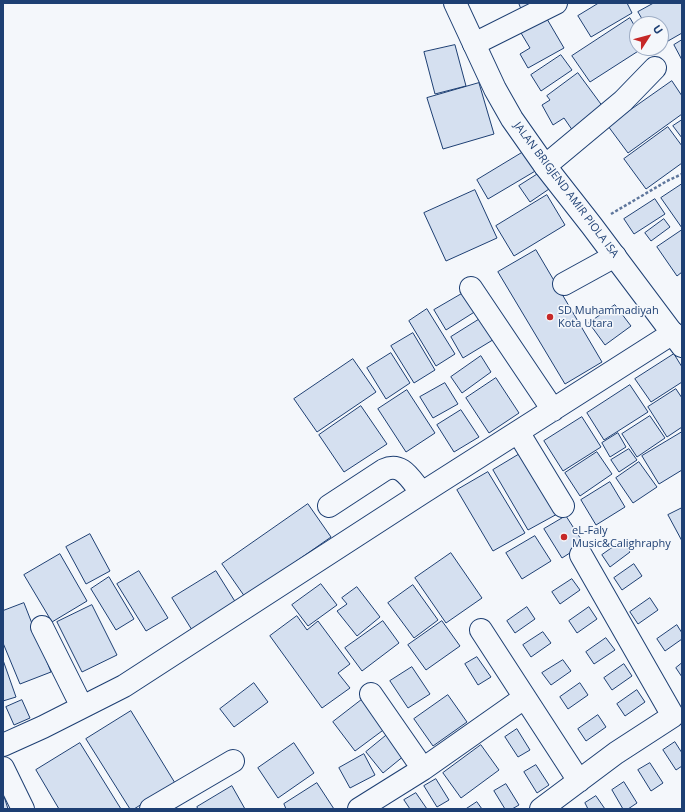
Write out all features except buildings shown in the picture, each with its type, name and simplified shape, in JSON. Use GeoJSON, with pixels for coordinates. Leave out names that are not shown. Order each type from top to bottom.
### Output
{"type":"FeatureCollection","features":[{"type":"Feature","properties":{"kind":"street","name":"JALAN BRIGJEND AMIR PIOLA ISA"},"geometry":{"type":"LineString","coordinates":[[455,3],[494,89],[512,119],[545,166],[678,340]]}},
{"type":"Feature","properties":{"kind":"street"},"geometry":{"type":"LineString","coordinates":[[474,44],[556,3]]}},
{"type":"Feature","properties":{"kind":"street"},"geometry":{"type":"LineString","coordinates":[[545,166],[623,101],[655,68]]}},
{"type":"Feature","properties":{"kind":"street"},"geometry":{"type":"LineString","coordinates":[[564,284],[615,256]]}},
{"type":"Feature","properties":{"kind":"street"},"geometry":{"type":"LineString","coordinates":[[470,288],[553,410]]}},
{"type":"Feature","properties":{"kind":"street"},"geometry":{"type":"LineString","coordinates":[[3,745],[43,727],[124,686],[553,410],[678,340]]}},
{"type":"Feature","properties":{"kind":"street"},"geometry":{"type":"LineString","coordinates":[[518,432],[563,506]]}},
{"type":"Feature","properties":{"kind":"street"},"geometry":{"type":"LineString","coordinates":[[329,506],[391,467],[396,467],[402,470],[422,493]]}},
{"type":"Feature","properties":{"kind":"street"},"geometry":{"type":"LineString","coordinates":[[541,809],[616,753],[678,721],[581,555]]}},
{"type":"Feature","properties":{"kind":"street"},"geometry":{"type":"LineString","coordinates":[[42,627],[82,707]]}},
{"type":"Feature","properties":{"kind":"street"},"geometry":{"type":"LineString","coordinates":[[481,630],[579,781]]}},
{"type":"Feature","properties":{"kind":"street"},"geometry":{"type":"LineString","coordinates":[[371,694],[423,769]]}},
{"type":"Feature","properties":{"kind":"street"},"geometry":{"type":"LineString","coordinates":[[359,809],[423,769],[524,698]]}},
{"type":"Feature","properties":{"kind":"street"},"geometry":{"type":"LineString","coordinates":[[152,809],[233,761]]}},
{"type":"Feature","properties":{"kind":"street"},"geometry":{"type":"LineString","coordinates":[[3,768],[23,809]]}},
{"type":"Feature","properties":{"kind":"path"},"geometry":{"type":"LineString","coordinates":[[592,226],[620,208],[682,174]]}},
{"type":"Feature","properties":{"kind":"place","name":"SD Muhammadiyah Kota Utara"},"geometry":{"type":"Point","coordinates":[550,317]}},
{"type":"Feature","properties":{"kind":"place","name":"eL-Faly Music&Calighraphy"},"geometry":{"type":"Point","coordinates":[564,537]}}]}
